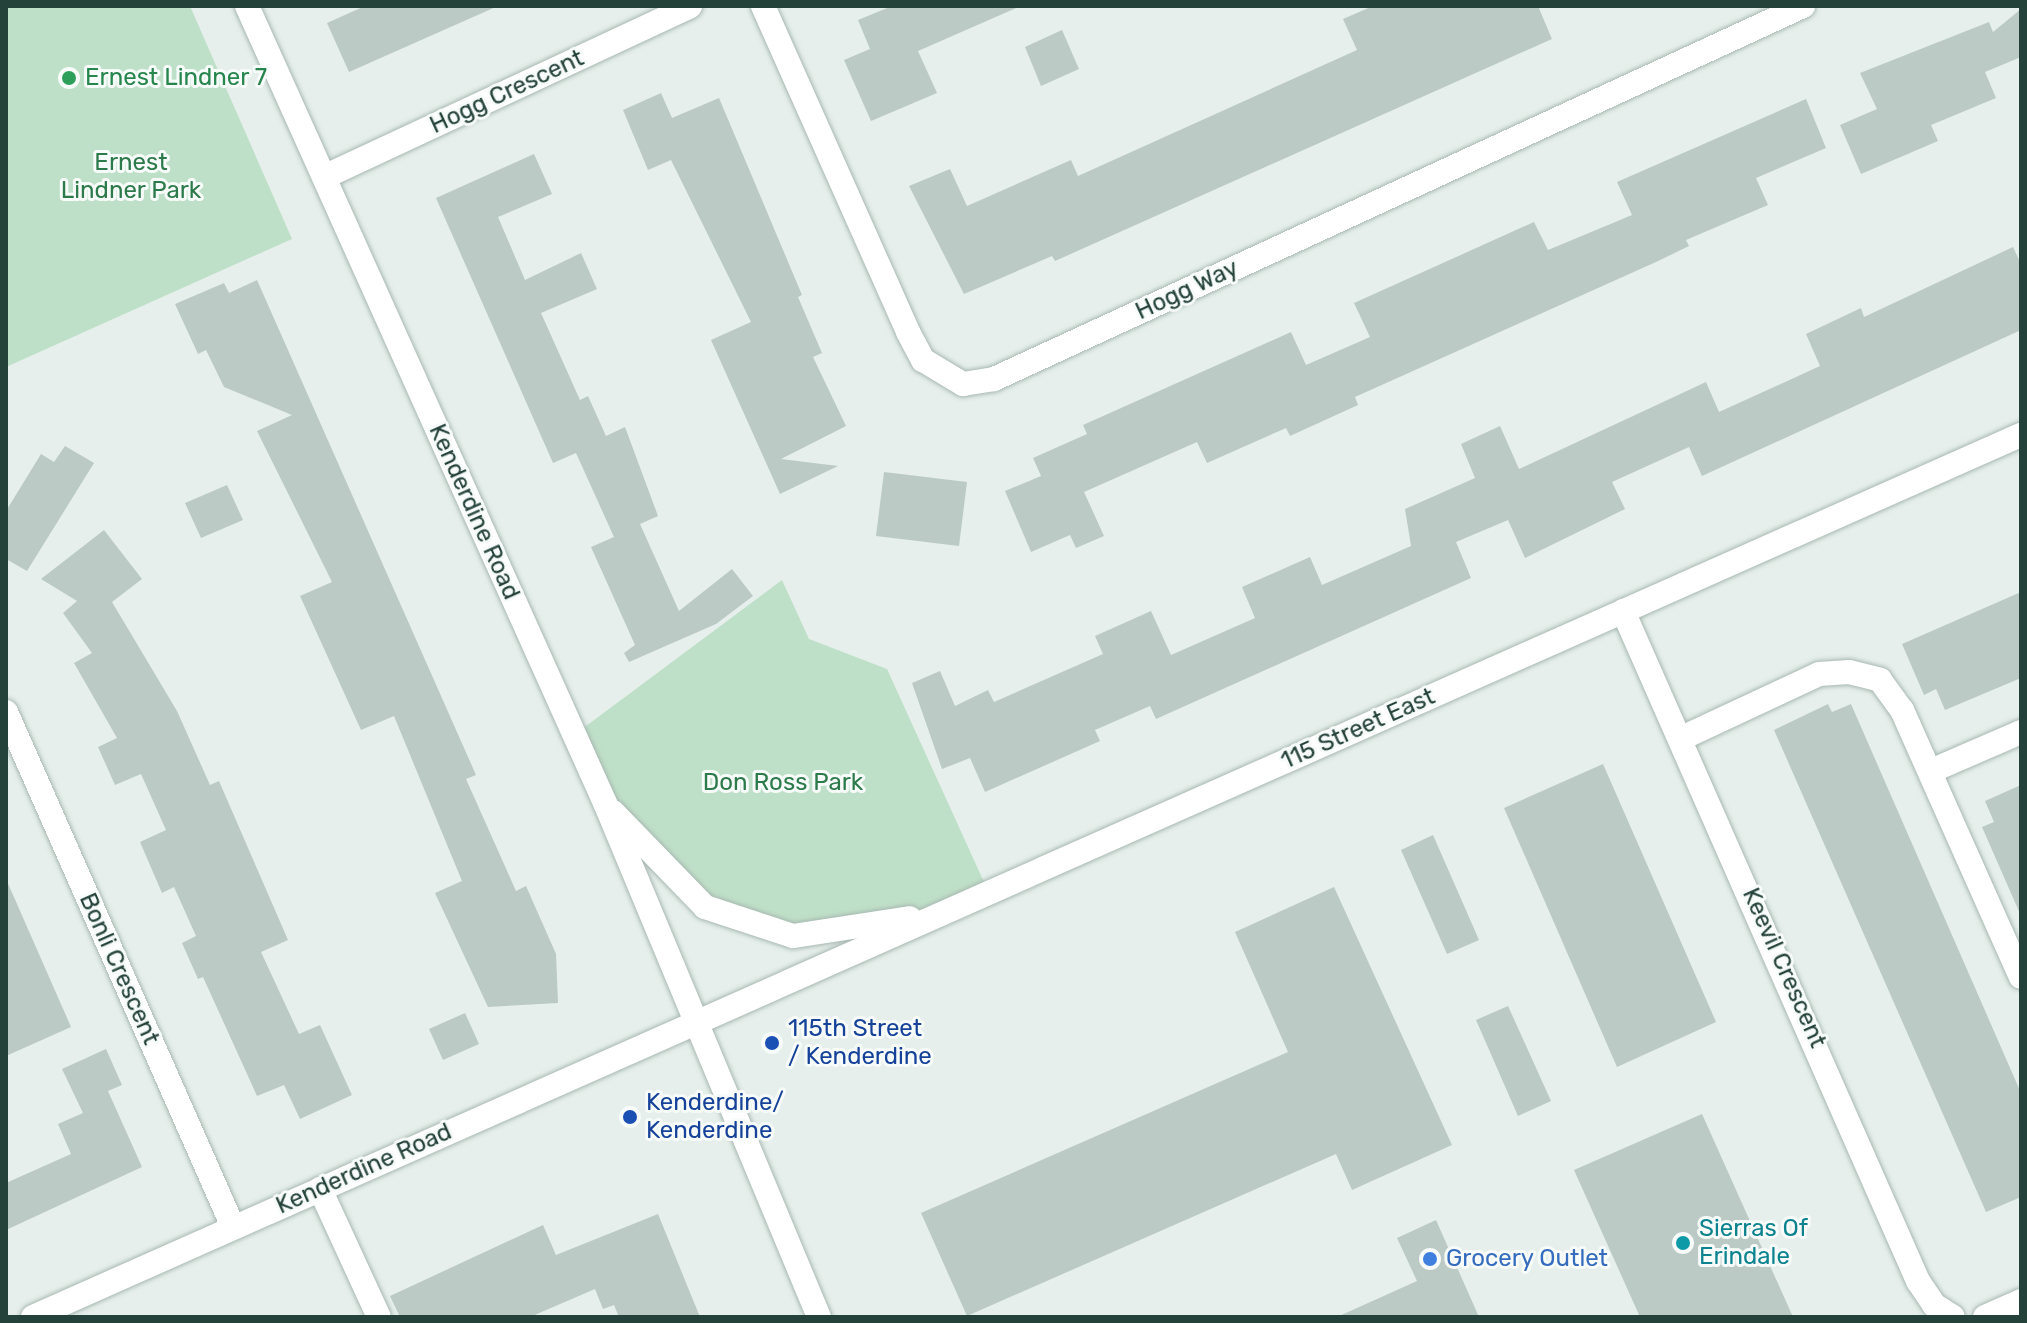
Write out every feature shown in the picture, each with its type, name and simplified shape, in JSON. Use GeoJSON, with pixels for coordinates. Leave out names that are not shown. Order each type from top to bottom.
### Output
{"type":"FeatureCollection","features":[{"type":"Feature","properties":{"kind":"street","name":"Kenderdine Road"},"geometry":{"type":"LineString","coordinates":[[247,6],[605,803],[819,1317]]}},
{"type":"Feature","properties":{"kind":"street","name":"Hogg Crescent"},"geometry":{"type":"LineString","coordinates":[[324,177],[690,6]]}},
{"type":"Feature","properties":{"kind":"street","name":"Hogg Way"},"geometry":{"type":"LineString","coordinates":[[763,6],[908,332],[923,360],[963,384],[994,379],[1803,6]]}},
{"type":"Feature","properties":{"kind":"street","name":"115 Street East"},"geometry":{"type":"LineString","coordinates":[[694,1021],[948,912],[2021,435]]}},
{"type":"Feature","properties":{"kind":"street","name":"Keevil Crescent"},"geometry":{"type":"LineString","coordinates":[[1623,611],[1682,738],[1918,1281],[1934,1305],[1953,1317]]}},
{"type":"Feature","properties":{"kind":"street"},"geometry":{"type":"LineString","coordinates":[[1682,738],[1819,674],[1849,672],[1880,680],[1902,710],[1931,771],[2021,977]]}},
{"type":"Feature","properties":{"kind":"street","name":"Bonli Crescent"},"geometry":{"type":"LineString","coordinates":[[6,712],[233,1227]]}},
{"type":"Feature","properties":{"kind":"street"},"geometry":{"type":"LineString","coordinates":[[1931,771],[2021,732]]}},
{"type":"Feature","properties":{"kind":"street"},"geometry":{"type":"LineString","coordinates":[[605,803],[705,907],[793,936],[948,912]]}},
{"type":"Feature","properties":{"kind":"street","name":"Kenderdine Road"},"geometry":{"type":"LineString","coordinates":[[33,1317],[61,1311],[233,1227],[694,1021]]}},
{"type":"Feature","properties":{"kind":"street"},"geometry":{"type":"LineString","coordinates":[[320,1189],[379,1317]]}},
{"type":"Feature","properties":{"kind":"street"},"geometry":{"type":"LineString","coordinates":[[1985,1317],[2021,1301]]}},
{"type":"Feature","properties":{"kind":"green space","name":"Ernest Lindner Park"},"geometry":{"type":"Polygon","coordinates":[[[6,6],[190,6],[292,239],[6,367],[6,6]]]}},
{"type":"Feature","properties":{"kind":"green space","name":"Don Ross Park"},"geometry":{"type":"Polygon","coordinates":[[[782,580],[809,639],[887,669],[989,893],[948,912],[793,936],[705,907],[605,803],[574,735],[782,580]]]}},
{"type":"Feature","properties":{"kind":"building"},"geometry":{"type":"Polygon","coordinates":[[[365,6],[498,6],[349,72],[327,23],[365,6]]]}},
{"type":"Feature","properties":{"kind":"building"},"geometry":{"type":"Polygon","coordinates":[[[892,6],[1021,6],[918,51],[937,93],[871,121],[844,60],[870,49],[858,20],[892,6]]]}},
{"type":"Feature","properties":{"kind":"building"},"geometry":{"type":"Polygon","coordinates":[[[1373,6],[1538,6],[1552,39],[1055,261],[1052,256],[964,294],[909,186],[950,169],[967,206],[1071,160],[1078,176],[1357,50],[1343,19],[1373,6]]]}},
{"type":"Feature","properties":{"kind":"building"},"geometry":{"type":"Polygon","coordinates":[[[2021,9],[2021,57],[1985,72],[1996,98],[1931,125],[1938,141],[1861,174],[1840,125],[1877,109],[1860,73],[1989,22],[1993,32],[2021,9]]]}},
{"type":"Feature","properties":{"kind":"building"},"geometry":{"type":"Polygon","coordinates":[[[1062,30],[1079,69],[1041,86],[1025,47],[1062,30]]]}},
{"type":"Feature","properties":{"kind":"building"},"geometry":{"type":"Polygon","coordinates":[[[661,93],[672,118],[719,98],[802,295],[798,297],[822,353],[813,357],[846,426],[781,459],[838,466],[780,494],[711,340],[751,322],[671,160],[648,170],[623,110],[661,93]]]}},
{"type":"Feature","properties":{"kind":"building"},"geometry":{"type":"Polygon","coordinates":[[[1806,99],[1826,148],[1756,178],[1768,205],[1686,240],[1689,246],[1656,262],[1355,397],[1358,405],[1290,436],[1286,428],[1207,463],[1197,442],[1084,492],[1104,536],[1076,548],[1070,535],[1031,552],[1005,491],[1041,476],[1033,458],[1087,434],[1083,425],[1291,332],[1306,365],[1370,337],[1354,303],[1534,222],[1548,250],[1632,215],[1617,182],[1806,99]]]}},
{"type":"Feature","properties":{"kind":"building"},"geometry":{"type":"Polygon","coordinates":[[[534,154],[552,194],[498,217],[525,280],[581,253],[597,289],[541,313],[580,400],[588,396],[606,436],[625,427],[658,516],[640,524],[679,611],[732,569],[753,596],[716,624],[629,662],[624,653],[635,645],[591,547],[614,537],[576,453],[553,463],[436,198],[534,154]]]}},
{"type":"Feature","properties":{"kind":"building"},"geometry":{"type":"Polygon","coordinates":[[[2013,247],[2021,264],[2021,330],[1702,476],[1689,447],[1612,482],[1625,509],[1525,558],[1508,520],[1456,542],[1471,578],[1156,719],[1150,706],[1095,730],[1100,741],[985,792],[970,758],[942,769],[912,683],[940,671],[955,706],[988,690],[994,702],[1103,654],[1095,636],[1151,611],[1171,655],[1255,618],[1242,587],[1310,557],[1322,585],[1411,546],[1405,509],[1475,478],[1461,444],[1500,426],[1519,469],[1706,382],[1719,412],[1820,366],[1806,334],[1861,308],[1864,317],[2013,247]]]}},
{"type":"Feature","properties":{"kind":"building"},"geometry":{"type":"Polygon","coordinates":[[[257,280],[476,775],[466,779],[516,891],[526,886],[556,954],[558,1003],[488,1007],[435,893],[462,881],[394,716],[361,730],[300,596],[332,582],[257,431],[292,415],[224,387],[206,350],[198,354],[175,304],[224,283],[229,293],[257,280]]]}},
{"type":"Feature","properties":{"kind":"building"},"geometry":{"type":"Polygon","coordinates":[[[65,446],[94,463],[27,571],[6,559],[6,511],[41,454],[54,462],[65,446]]]}},
{"type":"Feature","properties":{"kind":"building"},"geometry":{"type":"Polygon","coordinates":[[[884,472],[967,482],[959,546],[876,536],[884,472]]]}},
{"type":"Feature","properties":{"kind":"building"},"geometry":{"type":"Polygon","coordinates":[[[227,485],[243,520],[201,538],[185,503],[227,485]]]}},
{"type":"Feature","properties":{"kind":"building"},"geometry":{"type":"Polygon","coordinates":[[[104,530],[142,579],[112,602],[177,711],[210,785],[219,781],[288,940],[261,952],[299,1034],[320,1025],[352,1095],[300,1119],[284,1085],[257,1096],[203,977],[198,979],[182,943],[196,936],[174,887],[162,893],[140,842],[166,830],[141,774],[115,785],[98,747],[117,738],[74,663],[92,653],[63,613],[77,601],[41,579],[104,530]]]}},
{"type":"Feature","properties":{"kind":"building"},"geometry":{"type":"Polygon","coordinates":[[[2021,592],[2021,678],[1945,710],[1936,689],[1924,695],[1902,644],[2021,592]]]}},
{"type":"Feature","properties":{"kind":"building"},"geometry":{"type":"Polygon","coordinates":[[[1828,704],[1832,712],[1851,704],[2021,1093],[2021,1197],[1986,1212],[1774,730],[1828,704]]]}},
{"type":"Feature","properties":{"kind":"building"},"geometry":{"type":"Polygon","coordinates":[[[1603,764],[1716,1022],[1617,1067],[1504,808],[1603,764]]]}},
{"type":"Feature","properties":{"kind":"building"},"geometry":{"type":"Polygon","coordinates":[[[2021,785],[2021,916],[1982,827],[1994,822],[1985,801],[2021,785]]]}},
{"type":"Feature","properties":{"kind":"building"},"geometry":{"type":"Polygon","coordinates":[[[1433,835],[1479,940],[1447,954],[1401,850],[1433,835]]]}},
{"type":"Feature","properties":{"kind":"building"},"geometry":{"type":"Polygon","coordinates":[[[6,879],[71,1027],[6,1056],[6,879]]]}},
{"type":"Feature","properties":{"kind":"building"},"geometry":{"type":"Polygon","coordinates":[[[1334,887],[1452,1145],[1352,1190],[1336,1154],[967,1316],[921,1213],[1288,1052],[1235,932],[1334,887]]]}},
{"type":"Feature","properties":{"kind":"building"},"geometry":{"type":"Polygon","coordinates":[[[1508,1006],[1551,1101],[1518,1116],[1476,1020],[1508,1006]]]}},
{"type":"Feature","properties":{"kind":"building"},"geometry":{"type":"Polygon","coordinates":[[[465,1013],[479,1044],[443,1060],[429,1029],[465,1013]]]}},
{"type":"Feature","properties":{"kind":"building"},"geometry":{"type":"Polygon","coordinates":[[[106,1049],[122,1085],[108,1091],[142,1167],[6,1230],[6,1183],[71,1154],[58,1124],[83,1113],[62,1069],[106,1049]]]}},
{"type":"Feature","properties":{"kind":"building","name":"Sierras Of Erindale"},"geometry":{"type":"Polygon","coordinates":[[[1702,1114],[1793,1317],[1640,1317],[1574,1170],[1702,1114]]]}},
{"type":"Feature","properties":{"kind":"building"},"geometry":{"type":"Polygon","coordinates":[[[658,1214],[700,1317],[619,1317],[614,1305],[603,1309],[595,1289],[530,1317],[400,1317],[390,1296],[543,1225],[556,1255],[658,1214]]]}},
{"type":"Feature","properties":{"kind":"building","name":"Grocery Outlet"},"geometry":{"type":"Polygon","coordinates":[[[1436,1220],[1479,1317],[1337,1317],[1417,1281],[1397,1238],[1436,1220]]]}},
{"type":"Feature","properties":{"kind":"place","name":"Ernest Lindner 7"},"geometry":{"type":"Point","coordinates":[69,78]}},
{"type":"Feature","properties":{"kind":"place","name":"115th Street / Kenderdine"},"geometry":{"type":"Point","coordinates":[772,1043]}},
{"type":"Feature","properties":{"kind":"place","name":"Kenderdine/ Kenderdine"},"geometry":{"type":"Point","coordinates":[630,1117]}},
{"type":"Feature","properties":{"kind":"place","name":"Sierras Of Erindale"},"geometry":{"type":"Point","coordinates":[1683,1243]}},
{"type":"Feature","properties":{"kind":"place","name":"Grocery Outlet"},"geometry":{"type":"Point","coordinates":[1430,1259]}}]}
